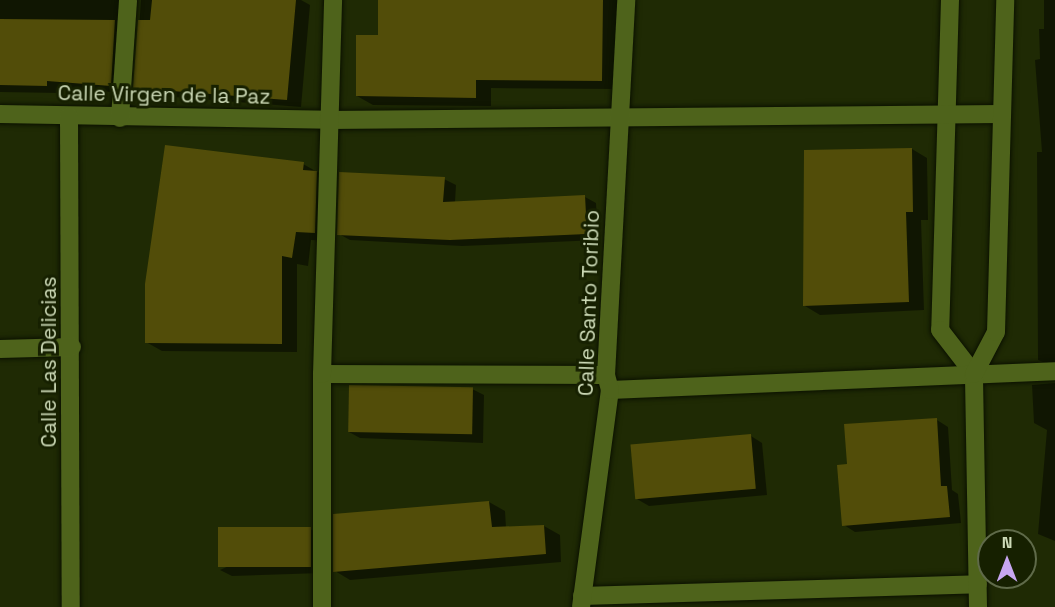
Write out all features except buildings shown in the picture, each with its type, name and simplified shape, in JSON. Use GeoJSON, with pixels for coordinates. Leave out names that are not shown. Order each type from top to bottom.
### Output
{"type":"FeatureCollection","features":[{"type":"Feature","properties":{"kind":"street"},"geometry":{"type":"LineString","coordinates":[[120,118],[128,0]]}},
{"type":"Feature","properties":{"kind":"street"},"geometry":{"type":"LineString","coordinates":[[322,607],[322,374],[333,0]]}},
{"type":"Feature","properties":{"kind":"street","name":"Calle Santo Toribio"},"geometry":{"type":"LineString","coordinates":[[581,602],[608,382],[626,0]]}},
{"type":"Feature","properties":{"kind":"street"},"geometry":{"type":"LineString","coordinates":[[950,0],[940,330],[974,374]]}},
{"type":"Feature","properties":{"kind":"street"},"geometry":{"type":"LineString","coordinates":[[977,532],[974,374],[996,332],[1005,0]]}},
{"type":"Feature","properties":{"kind":"street","name":"Calle Virgen de la Paz"},"geometry":{"type":"LineString","coordinates":[[0,114],[120,118],[619,120],[1001,114]]}},
{"type":"Feature","properties":{"kind":"street","name":"Calle Las Delicias"},"geometry":{"type":"LineString","coordinates":[[69,116],[72,347],[71,607]]}},
{"type":"Feature","properties":{"kind":"street"},"geometry":{"type":"LineString","coordinates":[[0,349],[72,347]]}},
{"type":"Feature","properties":{"kind":"street"},"geometry":{"type":"LineString","coordinates":[[322,374],[608,382],[1055,371]]}},
{"type":"Feature","properties":{"kind":"street"},"geometry":{"type":"LineString","coordinates":[[581,602],[977,584]]}},
{"type":"Feature","properties":{"kind":"street"},"geometry":{"type":"LineString","coordinates":[[978,589],[978,607]]}}]}
